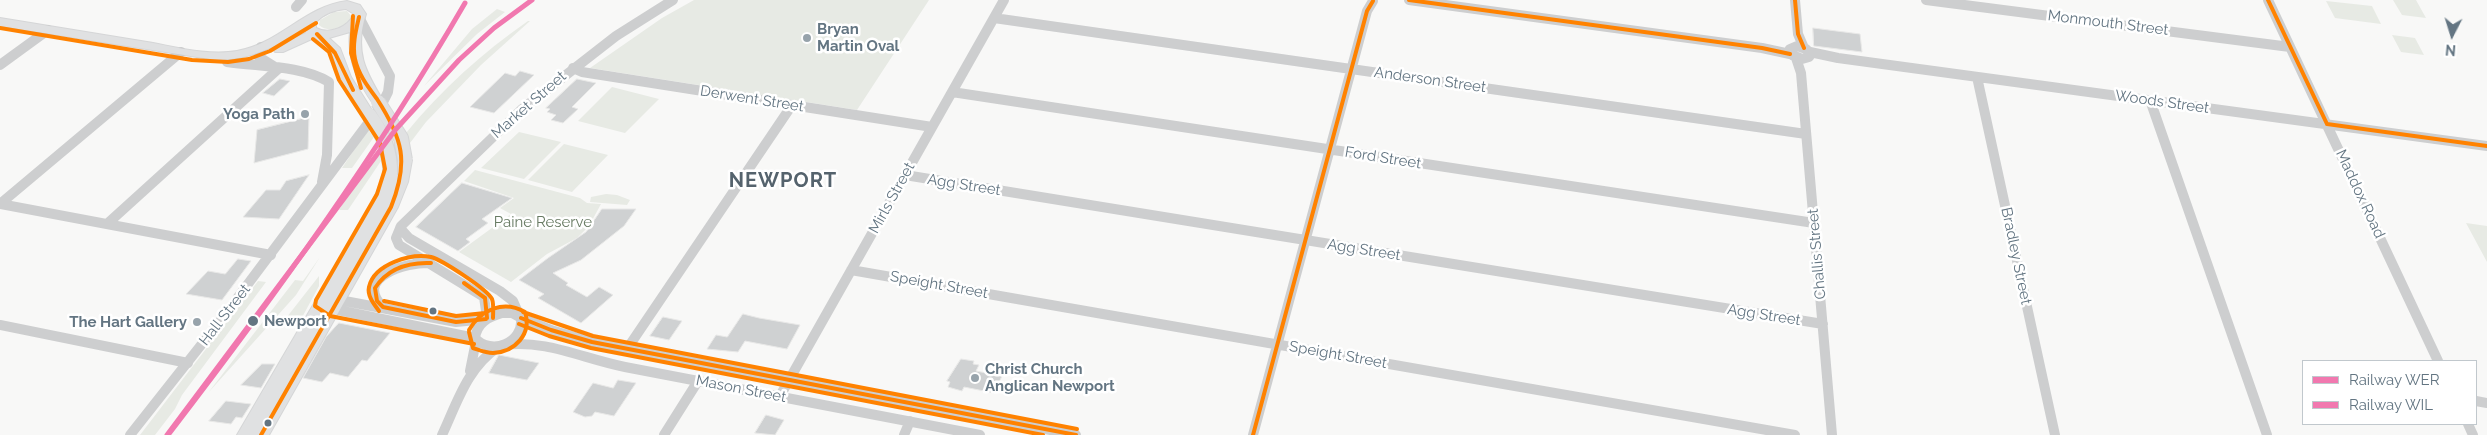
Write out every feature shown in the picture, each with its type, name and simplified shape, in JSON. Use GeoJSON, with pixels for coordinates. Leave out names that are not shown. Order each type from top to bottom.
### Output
{"type":"FeatureCollection","features":[{"type":"Feature","properties":{"kind":"main road"},"geometry":{"type":"LineString","coordinates":[[260,435],[330,304],[380,201],[390,175],[391,163],[388,145],[345,77],[334,48],[309,27],[326,0]]}},
{"type":"Feature","properties":{"kind":"main road"},"geometry":{"type":"LineString","coordinates":[[181,52],[233,56],[260,52],[314,17],[338,6],[355,10]]}},
{"type":"Feature","properties":{"kind":"main road"},"geometry":{"type":"LineString","coordinates":[[0,22],[181,52],[227,62],[316,33],[328,34],[342,30],[353,24],[355,10]]}},
{"type":"Feature","properties":{"kind":"main road"},"geometry":{"type":"LineString","coordinates":[[245,435],[330,304],[395,198],[401,182],[405,160],[401,138],[368,88],[356,60],[354,39],[355,10]]}},
{"type":"Feature","properties":{"kind":"street","name":"Market Street"},"geometry":{"type":"LineString","coordinates":[[400,228],[410,215],[521,110],[616,36],[673,0]]}},
{"type":"Feature","properties":{"kind":"street","name":"Mirls Street"},"geometry":{"type":"LineString","coordinates":[[780,396],[1004,0]]}},
{"type":"Feature","properties":{"kind":"street","name":"Woods Street"},"geometry":{"type":"LineString","coordinates":[[1409,0],[2487,146]]}},
{"type":"Feature","properties":{"kind":"street"},"geometry":{"type":"LineString","coordinates":[[1795,0],[1800,53]]}},
{"type":"Feature","properties":{"kind":"street","name":"Monmouth Street"},"geometry":{"type":"LineString","coordinates":[[1926,0],[2290,47]]}},
{"type":"Feature","properties":{"kind":"street","name":"Maddox Road"},"geometry":{"type":"LineString","coordinates":[[2268,0],[2438,360]]}},
{"type":"Feature","properties":{"kind":"street"},"geometry":{"type":"LineString","coordinates":[[1253,435],[1370,2]]}},
{"type":"Feature","properties":{"kind":"street","name":"Hall Street"},"geometry":{"type":"LineString","coordinates":[[130,435],[271,255],[350,150],[383,102],[391,82],[390,72],[373,46],[355,10]]}},
{"type":"Feature","properties":{"kind":"street","name":"Anderson Street"},"geometry":{"type":"LineString","coordinates":[[994,18],[1806,134]]}},
{"type":"Feature","properties":{"kind":"street"},"geometry":{"type":"LineString","coordinates":[[0,65],[48,30]]}},
{"type":"Feature","properties":{"kind":"street"},"geometry":{"type":"LineString","coordinates":[[0,204],[181,52]]}},
{"type":"Feature","properties":{"kind":"street","name":"Hall Street"},"geometry":{"type":"LineString","coordinates":[[260,52],[278,69]]}},
{"type":"Feature","properties":{"kind":"street","name":"Challis Street"},"geometry":{"type":"LineString","coordinates":[[1800,53],[1832,435]]}},
{"type":"Feature","properties":{"kind":"street","name":"Hall Street"},"geometry":{"type":"LineString","coordinates":[[227,62],[319,76],[328,82],[327,152],[324,176],[317,192]]}},
{"type":"Feature","properties":{"kind":"street","name":"Derwent Street"},"geometry":{"type":"LineString","coordinates":[[573,68],[582,72],[932,127]]}},
{"type":"Feature","properties":{"kind":"street"},"geometry":{"type":"LineString","coordinates":[[107,224],[278,69]]}},
{"type":"Feature","properties":{"kind":"street","name":"Bradley Street"},"geometry":{"type":"LineString","coordinates":[[1977,77],[2055,435]]}},
{"type":"Feature","properties":{"kind":"street","name":"Ford Street"},"geometry":{"type":"LineString","coordinates":[[952,92],[1814,223]]}},
{"type":"Feature","properties":{"kind":"street"},"geometry":{"type":"LineString","coordinates":[[2150,100],[2266,435]]}},
{"type":"Feature","properties":{"kind":"street"},"geometry":{"type":"LineString","coordinates":[[627,350],[792,105]]}},
{"type":"Feature","properties":{"kind":"street"},"geometry":{"type":"LineString","coordinates":[[327,152],[338,156],[350,150]]}},
{"type":"Feature","properties":{"kind":"street","name":"Agg Street"},"geometry":{"type":"LineString","coordinates":[[905,175],[1823,324]]}},
{"type":"Feature","properties":{"kind":"street"},"geometry":{"type":"LineString","coordinates":[[0,204],[271,255]]}},
{"type":"Feature","properties":{"kind":"street"},"geometry":{"type":"LineString","coordinates":[[442,435],[468,380],[486,355],[519,334],[523,325],[521,317],[511,300],[408,238],[400,228],[396,238],[398,244],[482,296],[486,301],[487,319],[476,330],[468,380]]}},
{"type":"Feature","properties":{"kind":"street"},"geometry":{"type":"LineString","coordinates":[[383,307],[376,301],[374,294],[375,287],[383,276],[407,264],[431,263]]}},
{"type":"Feature","properties":{"kind":"street","name":"Speight Street"},"geometry":{"type":"LineString","coordinates":[[851,270],[1795,435]]}},
{"type":"Feature","properties":{"kind":"street"},"geometry":{"type":"LineString","coordinates":[[330,304],[383,307],[456,322],[487,319],[505,312],[521,317]]}},
{"type":"Feature","properties":{"kind":"street"},"geometry":{"type":"LineString","coordinates":[[330,304],[475,340],[485,347],[501,346]]}},
{"type":"Feature","properties":{"kind":"street","name":"Mason Street"},"geometry":{"type":"LineString","coordinates":[[521,317],[575,338],[627,350],[1076,435]]}},
{"type":"Feature","properties":{"kind":"street"},"geometry":{"type":"LineString","coordinates":[[0,325],[188,363]]}},
{"type":"Feature","properties":{"kind":"street","name":"Mason Street"},"geometry":{"type":"LineString","coordinates":[[501,346],[515,342],[534,343],[598,362],[980,435]]}},
{"type":"Feature","properties":{"kind":"street"},"geometry":{"type":"LineString","coordinates":[[664,435],[698,381]]}},
{"type":"Feature","properties":{"kind":"street"},"geometry":{"type":"LineString","coordinates":[[904,435],[910,421]]}},
{"type":"Feature","properties":{"kind":"green space","name":"Bryan Martin Oval"},"geometry":{"type":"Polygon","coordinates":[[[694,0],[929,0],[857,110],[590,68],[662,18],[694,0]]]}},
{"type":"Feature","properties":{"kind":"green space"},"geometry":{"type":"Polygon","coordinates":[[[2393,0],[2416,0],[2426,18],[2402,15],[2393,0]]]}},
{"type":"Feature","properties":{"kind":"green space"},"geometry":{"type":"Polygon","coordinates":[[[2326,1],[2372,6],[2381,24],[2335,18],[2326,1]]]}},
{"type":"Feature","properties":{"kind":"green space"},"geometry":{"type":"Polygon","coordinates":[[[497,9],[505,12],[477,34],[424,86],[472,29],[497,9]]]}},
{"type":"Feature","properties":{"kind":"green space"},"geometry":{"type":"Polygon","coordinates":[[[347,11],[352,17],[342,26],[328,29],[319,25],[320,20],[334,12],[347,11]]]}},
{"type":"Feature","properties":{"kind":"green space"},"geometry":{"type":"Polygon","coordinates":[[[530,21],[481,65],[426,122],[410,143],[406,133],[434,101],[479,59],[530,21]]]}},
{"type":"Feature","properties":{"kind":"green space"},"geometry":{"type":"Polygon","coordinates":[[[2392,35],[2415,38],[2424,55],[2401,52],[2392,35]]]}},
{"type":"Feature","properties":{"kind":"green space"},"geometry":{"type":"Polygon","coordinates":[[[612,87],[659,99],[625,133],[578,121],[612,87]]]}},
{"type":"Feature","properties":{"kind":"green space"},"geometry":{"type":"Polygon","coordinates":[[[368,129],[374,137],[352,168],[342,168],[368,129]]]}},
{"type":"Feature","properties":{"kind":"green space"},"geometry":{"type":"Polygon","coordinates":[[[519,132],[561,142],[524,179],[481,168],[519,132]]]}},
{"type":"Feature","properties":{"kind":"green space"},"geometry":{"type":"Polygon","coordinates":[[[564,144],[608,155],[572,192],[528,180],[564,144]]]}},
{"type":"Feature","properties":{"kind":"green space"},"geometry":{"type":"Polygon","coordinates":[[[381,152],[383,158],[348,210],[339,210],[358,179],[381,152]]]}},
{"type":"Feature","properties":{"kind":"green space","name":"Paine Reserve"},"geometry":{"type":"Polygon","coordinates":[[[475,170],[580,198],[587,203],[601,204],[589,226],[577,238],[547,254],[511,282],[459,252],[511,214],[500,208],[514,198],[464,181],[475,170]]]}},
{"type":"Feature","properties":{"kind":"green space"},"geometry":{"type":"Polygon","coordinates":[[[606,194],[617,195],[630,200],[627,205],[590,202],[591,197],[606,194]]]}},
{"type":"Feature","properties":{"kind":"green space"},"geometry":{"type":"Polygon","coordinates":[[[2466,223],[2487,226],[2487,262],[2466,223]]]}},
{"type":"Feature","properties":{"kind":"green space"},"geometry":{"type":"Polygon","coordinates":[[[320,257],[296,295],[208,393],[295,280],[303,281],[320,257]]]}},
{"type":"Feature","properties":{"kind":"green space"},"geometry":{"type":"Polygon","coordinates":[[[319,276],[319,286],[299,323],[283,322],[319,276]]]}},
{"type":"Feature","properties":{"kind":"green space"},"geometry":{"type":"Polygon","coordinates":[[[258,281],[266,282],[182,395],[175,409],[155,435],[140,435],[258,281]]]}},
{"type":"Feature","properties":{"kind":"building"},"geometry":{"type":"Polygon","coordinates":[[[1813,28],[1860,34],[1862,52],[1814,46],[1813,28]]]}},
{"type":"Feature","properties":{"kind":"building"},"geometry":{"type":"Polygon","coordinates":[[[520,71],[534,75],[494,113],[470,107],[505,73],[515,76],[520,71]]]}},
{"type":"Feature","properties":{"kind":"building"},"geometry":{"type":"Polygon","coordinates":[[[280,79],[290,81],[274,96],[263,93],[280,79]]]}},
{"type":"Feature","properties":{"kind":"building"},"geometry":{"type":"Polygon","coordinates":[[[577,79],[596,83],[572,107],[578,109],[563,123],[551,120],[556,115],[547,112],[550,109],[546,108],[577,79]]]}},
{"type":"Feature","properties":{"kind":"building"},"geometry":{"type":"Polygon","coordinates":[[[309,117],[308,149],[254,163],[257,130],[309,117]]]}},
{"type":"Feature","properties":{"kind":"building"},"geometry":{"type":"Polygon","coordinates":[[[309,175],[279,219],[243,217],[266,190],[280,190],[286,181],[309,175]]]}},
{"type":"Feature","properties":{"kind":"building"},"geometry":{"type":"Polygon","coordinates":[[[462,183],[512,198],[482,219],[488,223],[466,239],[470,242],[458,251],[416,227],[462,183]]]}},
{"type":"Feature","properties":{"kind":"building"},"geometry":{"type":"Polygon","coordinates":[[[602,209],[636,209],[624,226],[581,260],[553,273],[568,283],[566,285],[587,297],[599,287],[613,295],[581,323],[538,298],[544,294],[519,280],[586,232],[602,209]]]}},
{"type":"Feature","properties":{"kind":"building"},"geometry":{"type":"Polygon","coordinates":[[[238,259],[251,261],[222,300],[186,294],[208,271],[225,274],[238,259]]]}},
{"type":"Feature","properties":{"kind":"building"},"geometry":{"type":"Polygon","coordinates":[[[743,314],[800,325],[787,349],[745,341],[738,352],[707,349],[716,335],[727,337],[743,314]]]}},
{"type":"Feature","properties":{"kind":"building"},"geometry":{"type":"Polygon","coordinates":[[[663,317],[682,321],[669,340],[650,336],[663,317]]]}},
{"type":"Feature","properties":{"kind":"building"},"geometry":{"type":"Polygon","coordinates":[[[339,323],[390,333],[367,361],[362,360],[348,377],[330,373],[322,382],[303,378],[326,337],[339,323]]]}},
{"type":"Feature","properties":{"kind":"building"},"geometry":{"type":"Polygon","coordinates":[[[499,355],[539,363],[527,380],[489,373],[499,355]]]}},
{"type":"Feature","properties":{"kind":"building","name":"Christ Church Anglican Newport"},"geometry":{"type":"Polygon","coordinates":[[[961,359],[974,361],[973,364],[979,365],[976,371],[1002,376],[994,393],[964,387],[962,391],[948,387],[950,382],[947,381],[961,359]]]}},
{"type":"Feature","properties":{"kind":"building"},"geometry":{"type":"Polygon","coordinates":[[[262,364],[275,364],[261,388],[241,385],[262,364]]]}},
{"type":"Feature","properties":{"kind":"building"},"geometry":{"type":"Polygon","coordinates":[[[618,380],[636,383],[614,416],[595,412],[592,416],[585,417],[573,412],[593,383],[613,388],[618,380]]]}},
{"type":"Feature","properties":{"kind":"building"},"geometry":{"type":"Polygon","coordinates":[[[226,401],[251,404],[242,418],[236,417],[231,424],[209,421],[226,401]]]}},
{"type":"Feature","properties":{"kind":"building"},"geometry":{"type":"Polygon","coordinates":[[[766,415],[784,420],[775,435],[755,433],[766,415]]]}},
{"type":"Feature","properties":{"kind":"rail line","name":"WER"},"geometry":{"type":"LineString","coordinates":[[167,435],[396,129],[459,60],[494,28],[532,0]]}},
{"type":"Feature","properties":{"kind":"rail line","name":"WIL"},"geometry":{"type":"LineString","coordinates":[[168,435],[286,278],[324,224],[397,116],[465,3]]}},
{"type":"Feature","properties":{"kind":"transit line"},"geometry":{"type":"LineString","coordinates":[[1409,0],[1762,48],[1790,54]]}},
{"type":"Feature","properties":{"kind":"transit line"},"geometry":{"type":"LineString","coordinates":[[1795,0],[1798,34],[1804,48]]}},
{"type":"Feature","properties":{"kind":"transit line"},"geometry":{"type":"LineString","coordinates":[[2268,0],[2327,124]]}},
{"type":"Feature","properties":{"kind":"transit line"},"geometry":{"type":"LineString","coordinates":[[1253,435],[1367,11],[1373,1]]}},
{"type":"Feature","properties":{"kind":"transit line"},"geometry":{"type":"LineString","coordinates":[[353,16],[350,35],[351,53],[354,70],[361,88]]}},
{"type":"Feature","properties":{"kind":"transit line"},"geometry":{"type":"LineString","coordinates":[[261,435],[391,207],[401,177],[402,152],[399,140],[386,114],[361,75],[355,59],[354,43],[359,17]]}},
{"type":"Feature","properties":{"kind":"transit line"},"geometry":{"type":"LineString","coordinates":[[0,28],[192,60],[228,62],[249,59],[270,51],[316,23]]}},
{"type":"Feature","properties":{"kind":"transit line"},"geometry":{"type":"LineString","coordinates":[[317,34],[335,53],[353,90]]}},
{"type":"Feature","properties":{"kind":"transit line"},"geometry":{"type":"LineString","coordinates":[[313,39],[329,52],[339,80],[380,143],[385,169],[377,194],[316,300],[315,306],[330,316],[474,344]]}},
{"type":"Feature","properties":{"kind":"transit line"},"geometry":{"type":"LineString","coordinates":[[2327,124],[2487,146]]}},
{"type":"Feature","properties":{"kind":"transit line"},"geometry":{"type":"LineString","coordinates":[[379,311],[370,299],[369,288],[373,278],[381,270],[405,259],[430,257],[449,267],[486,292],[492,299],[493,318]]}},
{"type":"Feature","properties":{"kind":"transit line"},"geometry":{"type":"LineString","coordinates":[[431,263],[407,264],[392,270],[385,275],[375,288],[377,301],[383,307],[456,322],[486,319]]}},
{"type":"Feature","properties":{"kind":"transit line"},"geometry":{"type":"LineString","coordinates":[[464,283],[485,298],[487,318]]}},
{"type":"Feature","properties":{"kind":"transit line"},"geometry":{"type":"LineString","coordinates":[[384,301],[456,316],[485,313]]}},
{"type":"Feature","properties":{"kind":"transit line"},"geometry":{"type":"LineString","coordinates":[[469,330],[481,315],[498,307],[515,307],[525,312],[528,322],[525,333],[517,344],[506,351],[490,353],[473,348],[469,332]]}},
{"type":"Feature","properties":{"kind":"transit line"},"geometry":{"type":"LineString","coordinates":[[523,312],[593,336],[1077,429]]}},
{"type":"Feature","properties":{"kind":"transit line"},"geometry":{"type":"LineString","coordinates":[[521,318],[551,330],[592,342],[1076,435]]}},
{"type":"Feature","properties":{"kind":"transit line"},"geometry":{"type":"LineString","coordinates":[[519,324],[549,336],[591,348],[1043,435]]}},
{"type":"Feature","properties":{"kind":"place","name":"Bryan Martin Oval"},"geometry":{"type":"Point","coordinates":[807,38]}},
{"type":"Feature","properties":{"kind":"place","name":"Yoga Path"},"geometry":{"type":"Point","coordinates":[305,114]}},
{"type":"Feature","properties":{"kind":"place","name":"Newport"},"geometry":{"type":"Point","coordinates":[253,321]}},
{"type":"Feature","properties":{"kind":"place","name":"The Hart Gallery"},"geometry":{"type":"Point","coordinates":[197,322]}},
{"type":"Feature","properties":{"kind":"place","name":"Christ Church Anglican Newport"},"geometry":{"type":"Point","coordinates":[975,378]}},
{"type":"Feature","properties":{"kind":"district","name":"NEWPORT"},"geometry":{"type":"Point","coordinates":[783,181]}}]}
